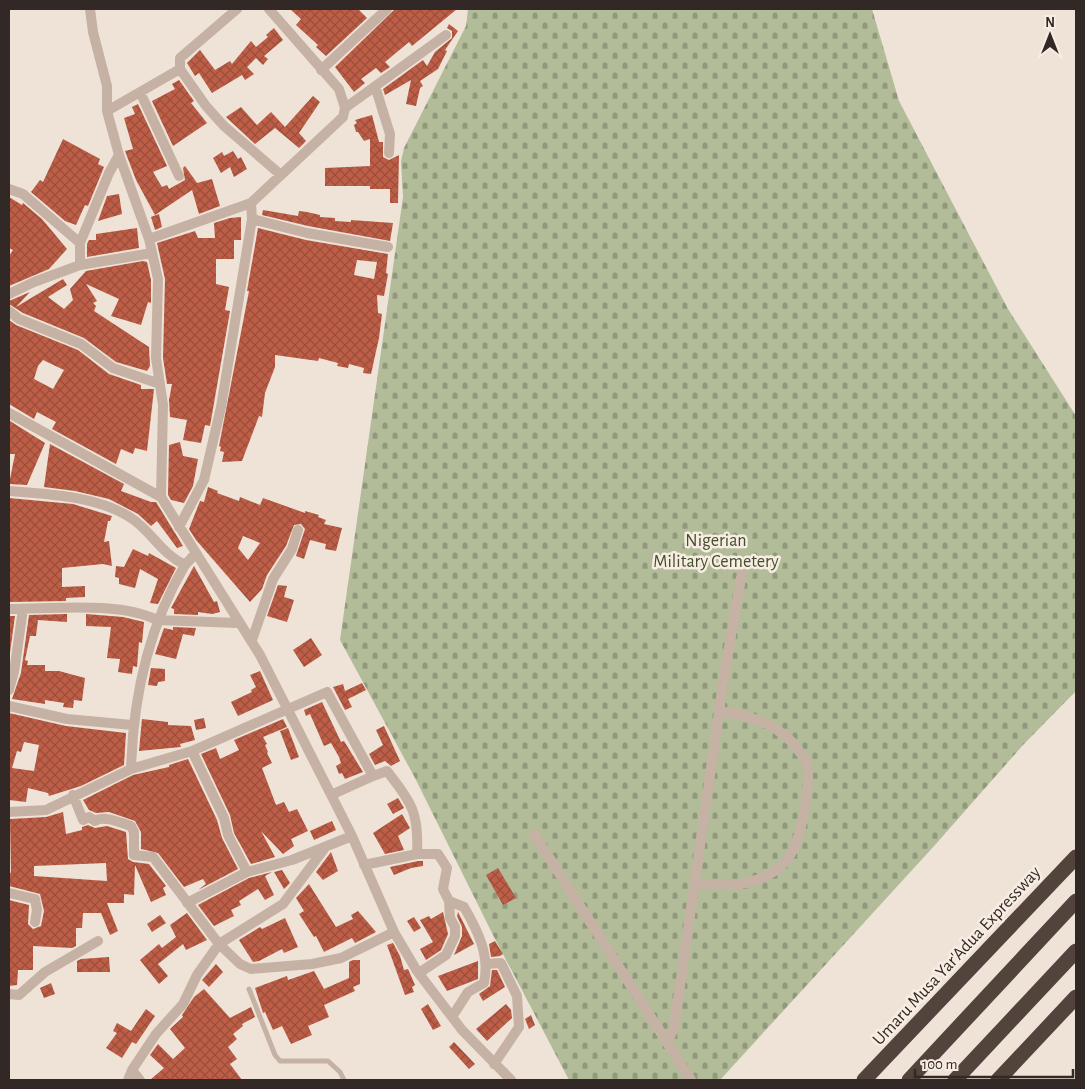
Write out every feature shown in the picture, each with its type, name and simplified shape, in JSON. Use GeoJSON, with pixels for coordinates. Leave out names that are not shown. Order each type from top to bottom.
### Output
{"type":"FeatureCollection","features":[{"type":"Feature","properties":{"kind":"highway","name":"Umaru Musa Yar'Adua Expressway"},"geometry":{"type":"LineString","coordinates":[[864,1080],[1076,857]]}},
{"type":"Feature","properties":{"kind":"highway"},"geometry":{"type":"LineString","coordinates":[[909,1080],[1076,901]]}},
{"type":"Feature","properties":{"kind":"highway"},"geometry":{"type":"LineString","coordinates":[[955,1080],[1076,951]]}},
{"type":"Feature","properties":{"kind":"highway"},"geometry":{"type":"LineString","coordinates":[[998,1080],[1076,997]]}},
{"type":"Feature","properties":{"kind":"street"},"geometry":{"type":"LineString","coordinates":[[90,9],[93,32],[107,86],[107,110],[119,155],[149,239],[158,279],[159,305],[156,342],[163,405],[161,497]]}},
{"type":"Feature","properties":{"kind":"street"},"geometry":{"type":"LineString","coordinates":[[237,9],[180,58],[180,68],[206,106],[224,126],[281,175]]}},
{"type":"Feature","properties":{"kind":"street"},"geometry":{"type":"LineString","coordinates":[[149,239],[250,203],[343,117],[345,108],[339,89],[268,9]]}},
{"type":"Feature","properties":{"kind":"street"},"geometry":{"type":"LineString","coordinates":[[321,70],[387,9]]}},
{"type":"Feature","properties":{"kind":"street"},"geometry":{"type":"LineString","coordinates":[[345,108],[446,34]]}},
{"type":"Feature","properties":{"kind":"street"},"geometry":{"type":"LineString","coordinates":[[107,110],[180,68]]}},
{"type":"Feature","properties":{"kind":"street"},"geometry":{"type":"LineString","coordinates":[[376,86],[390,134],[389,153]]}},
{"type":"Feature","properties":{"kind":"street"},"geometry":{"type":"LineString","coordinates":[[140,92],[179,176]]}},
{"type":"Feature","properties":{"kind":"street"},"geometry":{"type":"LineString","coordinates":[[80,265],[80,243],[109,173],[119,155]]}},
{"type":"Feature","properties":{"kind":"street"},"geometry":{"type":"LineString","coordinates":[[9,189],[23,194],[80,243]]}},
{"type":"Feature","properties":{"kind":"street"},"geometry":{"type":"LineString","coordinates":[[179,527],[204,480],[221,407],[252,219],[250,203]]}},
{"type":"Feature","properties":{"kind":"street"},"geometry":{"type":"LineString","coordinates":[[252,219],[307,233],[388,247]]}},
{"type":"Feature","properties":{"kind":"street"},"geometry":{"type":"LineString","coordinates":[[9,294],[34,282],[80,265],[152,253]]}},
{"type":"Feature","properties":{"kind":"street"},"geometry":{"type":"LineString","coordinates":[[9,311],[19,319],[81,344],[113,368],[160,384]]}},
{"type":"Feature","properties":{"kind":"street"},"geometry":{"type":"LineString","coordinates":[[9,413],[161,497],[238,622],[252,640],[352,836],[394,932],[419,973],[452,1017],[510,1080]]}},
{"type":"Feature","properties":{"kind":"street"},"geometry":{"type":"LineString","coordinates":[[9,491],[81,497],[104,506],[133,519],[163,550],[185,565]]}},
{"type":"Feature","properties":{"kind":"street"},"geometry":{"type":"LineString","coordinates":[[252,640],[273,579],[292,549],[298,530]]}},
{"type":"Feature","properties":{"kind":"street"},"geometry":{"type":"LineString","coordinates":[[131,769],[132,725],[157,620],[168,593],[185,565],[196,553]]}},
{"type":"Feature","properties":{"kind":"street"},"geometry":{"type":"LineString","coordinates":[[667,1043],[674,1028],[719,711],[743,567]]}},
{"type":"Feature","properties":{"kind":"street"},"geometry":{"type":"LineString","coordinates":[[9,690],[23,609]]}},
{"type":"Feature","properties":{"kind":"street"},"geometry":{"type":"LineString","coordinates":[[9,610],[127,610],[157,620],[238,622]]}},
{"type":"Feature","properties":{"kind":"street"},"geometry":{"type":"LineString","coordinates":[[9,812],[46,810],[73,795],[131,769],[192,751],[327,692],[373,776]]}},
{"type":"Feature","properties":{"kind":"street"},"geometry":{"type":"LineString","coordinates":[[9,706],[68,718],[132,725]]}},
{"type":"Feature","properties":{"kind":"street"},"geometry":{"type":"LineString","coordinates":[[694,884],[738,886],[779,868],[792,850],[801,828],[805,807],[806,762],[794,744],[772,726],[752,716],[719,711]]}},
{"type":"Feature","properties":{"kind":"street"},"geometry":{"type":"LineString","coordinates":[[192,751],[224,818],[228,835],[247,872]]}},
{"type":"Feature","properties":{"kind":"street"},"geometry":{"type":"LineString","coordinates":[[331,795],[387,771],[405,794],[415,815],[419,832],[417,854]]}},
{"type":"Feature","properties":{"kind":"street"},"geometry":{"type":"LineString","coordinates":[[73,795],[83,820],[89,818],[95,821],[100,818],[131,826],[134,832],[134,856],[153,857],[219,944],[240,964],[251,969],[312,964],[342,958],[394,932]]}},
{"type":"Feature","properties":{"kind":"street"},"geometry":{"type":"LineString","coordinates":[[534,834],[692,1080]]}},
{"type":"Feature","properties":{"kind":"street"},"geometry":{"type":"LineString","coordinates":[[187,903],[247,872],[324,849],[352,836]]}},
{"type":"Feature","properties":{"kind":"street"},"geometry":{"type":"LineString","coordinates":[[128,1080],[132,1070],[156,1034],[183,1004],[196,975],[219,944],[283,904],[324,849]]}},
{"type":"Feature","properties":{"kind":"street"},"geometry":{"type":"LineString","coordinates":[[364,865],[417,854],[438,854],[447,868],[443,889],[449,901],[450,918],[455,927],[455,936],[446,955],[419,973]]}},
{"type":"Feature","properties":{"kind":"street"},"geometry":{"type":"LineString","coordinates":[[9,893],[35,899],[37,910],[35,922]]}},
{"type":"Feature","properties":{"kind":"street"},"geometry":{"type":"LineString","coordinates":[[449,901],[464,907],[478,933],[486,964],[484,983],[468,992],[452,1017]]}},
{"type":"Feature","properties":{"kind":"street"},"geometry":{"type":"LineString","coordinates":[[9,994],[19,995],[45,972],[98,940]]}},
{"type":"Feature","properties":{"kind":"street"},"geometry":{"type":"LineString","coordinates":[[486,964],[501,963],[518,996],[519,1027],[494,1064]]}},
{"type":"Feature","properties":{"kind":"street"},"geometry":{"type":"LineString","coordinates":[[132,1070],[140,1080]]}},
{"type":"Feature","properties":{"kind":"lane"},"geometry":{"type":"LineString","coordinates":[[249,990],[275,1054],[280,1061],[328,1061],[340,1072],[344,1080]]}},
{"type":"Feature","properties":{"kind":"green space","name":"Nigerian Military Cemetery"},"geometry":{"type":"Polygon","coordinates":[[[468,9],[872,9],[899,101],[1008,309],[1076,416],[1076,691],[1023,745],[935,845],[720,1080],[569,1080],[493,935],[415,778],[340,640],[403,197],[401,161],[404,148],[466,26],[468,9]]]}},
{"type":"Feature","properties":{"kind":"building"},"geometry":{"type":"Polygon","coordinates":[[[290,9],[358,9],[367,18],[326,56],[316,47],[318,45],[296,25],[301,19],[290,9]]]}},
{"type":"Feature","properties":{"kind":"building"},"geometry":{"type":"Polygon","coordinates":[[[395,9],[457,9],[412,46],[409,42],[385,62],[390,67],[381,73],[376,68],[361,79],[365,83],[354,92],[335,67],[395,9]]]}},
{"type":"Feature","properties":{"kind":"building"},"geometry":{"type":"Polygon","coordinates":[[[449,24],[458,31],[445,50],[447,51],[438,69],[420,81],[423,86],[420,88],[416,106],[406,104],[411,80],[385,95],[383,89],[423,60],[427,66],[435,52],[452,38],[452,31],[447,28],[449,24]]]}},
{"type":"Feature","properties":{"kind":"building"},"geometry":{"type":"Polygon","coordinates":[[[274,28],[283,40],[264,56],[268,59],[263,65],[256,58],[247,67],[254,74],[245,80],[242,75],[212,93],[199,73],[195,76],[187,63],[200,50],[215,70],[230,61],[232,64],[251,41],[256,47],[268,37],[266,35],[274,28]]]}},
{"type":"Feature","properties":{"kind":"building"},"geometry":{"type":"Polygon","coordinates":[[[179,80],[194,101],[191,103],[207,123],[173,146],[152,101],[175,89],[172,84],[179,80]]]}},
{"type":"Feature","properties":{"kind":"building"},"geometry":{"type":"Polygon","coordinates":[[[313,96],[320,102],[299,133],[306,141],[299,148],[275,128],[255,144],[226,117],[241,107],[257,125],[271,112],[285,127],[313,96]]]}},
{"type":"Feature","properties":{"kind":"building"},"geometry":{"type":"Polygon","coordinates":[[[138,104],[167,166],[153,172],[162,187],[167,185],[169,189],[185,180],[183,168],[185,166],[197,183],[212,179],[220,206],[199,214],[192,190],[155,215],[136,180],[125,151],[133,149],[124,118],[135,114],[132,107],[138,104]]]}},
{"type":"Feature","properties":{"kind":"building"},"geometry":{"type":"Polygon","coordinates":[[[372,115],[379,142],[383,142],[383,157],[389,160],[399,155],[398,203],[390,203],[390,189],[370,189],[370,186],[325,186],[325,168],[370,166],[370,139],[364,141],[356,132],[354,125],[357,123],[355,120],[372,115]]]}},
{"type":"Feature","properties":{"kind":"building"},"geometry":{"type":"Polygon","coordinates":[[[63,139],[100,159],[98,164],[104,167],[88,206],[85,205],[76,225],[65,221],[31,192],[40,180],[43,182],[63,139]]]}},
{"type":"Feature","properties":{"kind":"building"},"geometry":{"type":"Polygon","coordinates":[[[233,151],[238,159],[241,157],[247,169],[234,177],[230,167],[221,173],[213,158],[222,152],[224,156],[233,151]]]}},
{"type":"Feature","properties":{"kind":"building"},"geometry":{"type":"Polygon","coordinates":[[[119,194],[122,214],[98,221],[107,196],[119,194]]]}},
{"type":"Feature","properties":{"kind":"building"},"geometry":{"type":"Polygon","coordinates":[[[9,197],[22,205],[23,203],[42,219],[67,249],[49,269],[9,286],[9,256],[13,250],[9,248],[9,197]]]}},
{"type":"Feature","properties":{"kind":"building"},"geometry":{"type":"Polygon","coordinates":[[[263,210],[298,216],[299,211],[307,212],[320,215],[320,217],[335,218],[335,221],[351,222],[351,220],[393,223],[390,241],[308,226],[262,215],[263,210]]]}},
{"type":"Feature","properties":{"kind":"building"},"geometry":{"type":"Polygon","coordinates":[[[159,214],[162,227],[155,230],[151,217],[159,214]]]}},
{"type":"Feature","properties":{"kind":"building"},"geometry":{"type":"Polygon","coordinates":[[[241,217],[241,240],[234,240],[234,259],[216,259],[216,284],[229,287],[225,310],[230,311],[210,426],[205,425],[201,443],[183,440],[187,420],[170,417],[169,400],[172,384],[167,384],[163,358],[165,279],[157,243],[195,231],[198,238],[215,238],[214,223],[241,217]]]}},
{"type":"Feature","properties":{"kind":"building"},"geometry":{"type":"Polygon","coordinates":[[[137,228],[139,248],[87,257],[87,244],[89,240],[96,240],[96,234],[137,228]]]}},
{"type":"Feature","properties":{"kind":"building"},"geometry":{"type":"Polygon","coordinates":[[[258,228],[306,240],[388,254],[386,273],[388,274],[384,296],[377,295],[378,313],[382,314],[371,374],[363,373],[364,368],[349,364],[348,368],[337,366],[338,363],[319,358],[318,361],[275,355],[275,367],[265,393],[262,417],[259,416],[242,461],[222,462],[224,452],[220,451],[221,447],[219,446],[249,291],[247,291],[258,228]],[[357,260],[354,275],[374,279],[377,262],[357,260]]]}},
{"type":"Feature","properties":{"kind":"building"},"geometry":{"type":"Polygon","coordinates":[[[143,261],[147,262],[151,280],[151,303],[148,302],[141,325],[111,316],[119,299],[86,284],[97,301],[93,303],[96,306],[94,311],[149,347],[150,366],[147,371],[116,362],[84,338],[23,313],[9,304],[9,301],[30,292],[16,307],[63,279],[67,285],[48,297],[64,309],[73,300],[70,289],[86,271],[143,261]]]}},
{"type":"Feature","properties":{"kind":"building"},"geometry":{"type":"Polygon","coordinates":[[[9,320],[16,325],[78,350],[109,374],[141,385],[141,389],[154,389],[147,451],[135,448],[133,454],[121,449],[116,464],[52,429],[56,422],[37,412],[34,419],[9,404],[9,320]],[[43,360],[38,366],[34,379],[53,389],[64,370],[43,360]]]}},
{"type":"Feature","properties":{"kind":"building"},"geometry":{"type":"Polygon","coordinates":[[[10,421],[45,443],[27,485],[9,484],[15,454],[9,454],[10,421]]]}},
{"type":"Feature","properties":{"kind":"building"},"geometry":{"type":"Polygon","coordinates":[[[180,442],[183,456],[198,459],[193,486],[184,503],[171,500],[168,495],[169,445],[180,442]]]}},
{"type":"Feature","properties":{"kind":"building"},"geometry":{"type":"Polygon","coordinates":[[[50,444],[124,484],[121,491],[156,502],[183,546],[177,548],[157,521],[151,526],[138,514],[109,499],[75,491],[44,487],[50,444]]]}},
{"type":"Feature","properties":{"kind":"building"},"geometry":{"type":"Polygon","coordinates":[[[208,487],[218,491],[217,493],[239,501],[240,497],[260,505],[263,498],[305,513],[305,511],[319,515],[318,517],[326,520],[324,524],[342,528],[336,551],[325,549],[326,544],[310,540],[304,559],[296,556],[305,529],[301,524],[294,525],[286,546],[267,575],[262,589],[250,602],[196,540],[189,529],[200,501],[204,502],[208,487]],[[243,536],[238,548],[248,560],[260,543],[243,536]]]}},
{"type":"Feature","properties":{"kind":"building"},"geometry":{"type":"Polygon","coordinates":[[[9,498],[73,504],[112,516],[110,521],[108,521],[104,542],[109,541],[112,566],[103,564],[62,568],[62,587],[85,586],[85,597],[66,598],[66,601],[9,602],[9,498]]]}},
{"type":"Feature","properties":{"kind":"building"},"geometry":{"type":"Polygon","coordinates":[[[133,549],[148,556],[149,553],[176,568],[158,604],[150,603],[158,579],[140,569],[135,588],[119,584],[119,578],[115,577],[116,566],[124,567],[133,549]]]}},
{"type":"Feature","properties":{"kind":"building"},"geometry":{"type":"Polygon","coordinates":[[[194,566],[214,602],[217,601],[220,612],[212,614],[198,612],[198,615],[174,614],[174,609],[171,608],[194,566]]]}},
{"type":"Feature","properties":{"kind":"building"},"geometry":{"type":"Polygon","coordinates":[[[278,585],[287,586],[284,597],[294,600],[287,622],[267,616],[278,585]]]}},
{"type":"Feature","properties":{"kind":"building"},"geometry":{"type":"Polygon","coordinates":[[[67,614],[67,622],[38,620],[36,636],[30,636],[25,660],[28,661],[27,665],[45,665],[45,671],[59,671],[85,678],[82,701],[74,700],[73,708],[63,707],[64,703],[45,700],[45,704],[12,699],[21,673],[29,615],[67,614]]]}},
{"type":"Feature","properties":{"kind":"building"},"geometry":{"type":"Polygon","coordinates":[[[86,614],[123,617],[144,622],[142,643],[139,642],[137,667],[133,666],[132,674],[118,672],[120,659],[107,658],[111,627],[86,626],[86,614]]]}},
{"type":"Feature","properties":{"kind":"building"},"geometry":{"type":"Polygon","coordinates":[[[9,616],[15,616],[9,660],[9,616]]]}},
{"type":"Feature","properties":{"kind":"building"},"geometry":{"type":"Polygon","coordinates":[[[173,627],[196,628],[194,636],[183,634],[176,659],[155,654],[164,628],[173,630],[173,627]]]}},
{"type":"Feature","properties":{"kind":"building"},"geometry":{"type":"Polygon","coordinates":[[[311,638],[322,655],[304,667],[293,650],[311,638]]]}},
{"type":"Feature","properties":{"kind":"building"},"geometry":{"type":"Polygon","coordinates":[[[151,668],[165,669],[165,681],[158,682],[157,686],[148,685],[151,668]]]}},
{"type":"Feature","properties":{"kind":"building"},"geometry":{"type":"Polygon","coordinates":[[[260,671],[273,700],[238,716],[231,702],[252,692],[251,690],[256,687],[250,675],[260,671]]]}},
{"type":"Feature","properties":{"kind":"building"},"geometry":{"type":"Polygon","coordinates":[[[362,683],[366,690],[348,699],[352,707],[345,710],[333,687],[343,684],[345,691],[362,683]]]}},
{"type":"Feature","properties":{"kind":"building"},"geometry":{"type":"Polygon","coordinates":[[[322,702],[341,742],[344,741],[363,772],[345,779],[342,773],[339,774],[336,766],[341,763],[339,757],[331,743],[324,746],[310,714],[306,716],[304,710],[322,702]]]}},
{"type":"Feature","properties":{"kind":"building"},"geometry":{"type":"Polygon","coordinates":[[[9,713],[66,726],[126,733],[124,765],[81,786],[49,796],[48,793],[28,788],[26,802],[9,800],[9,713]],[[24,742],[21,752],[17,751],[12,768],[34,771],[39,745],[24,742]]]}},
{"type":"Feature","properties":{"kind":"building"},"geometry":{"type":"Polygon","coordinates":[[[204,718],[206,728],[196,730],[194,720],[204,718]]]}},
{"type":"Feature","properties":{"kind":"building"},"geometry":{"type":"Polygon","coordinates":[[[142,719],[168,722],[168,725],[191,726],[195,740],[180,744],[181,747],[139,751],[142,719]]]}},
{"type":"Feature","properties":{"kind":"building"},"geometry":{"type":"Polygon","coordinates":[[[283,719],[287,727],[263,737],[272,763],[262,768],[276,805],[284,802],[289,812],[297,809],[308,831],[291,839],[294,846],[283,854],[261,831],[275,857],[251,864],[234,833],[230,815],[201,754],[216,748],[220,759],[239,750],[234,740],[283,719]]]}},
{"type":"Feature","properties":{"kind":"building"},"geometry":{"type":"Polygon","coordinates":[[[384,726],[400,761],[391,766],[385,761],[375,765],[369,754],[383,745],[376,730],[384,726]]]}},
{"type":"Feature","properties":{"kind":"building"},"geometry":{"type":"Polygon","coordinates":[[[288,728],[299,757],[291,760],[280,731],[288,728]]]}},
{"type":"Feature","properties":{"kind":"building"},"geometry":{"type":"Polygon","coordinates":[[[188,759],[217,820],[222,838],[238,869],[198,890],[206,884],[203,879],[184,887],[158,853],[141,849],[141,832],[135,821],[109,812],[96,813],[89,810],[83,800],[133,775],[169,767],[169,765],[188,759]]]}},
{"type":"Feature","properties":{"kind":"building"},"geometry":{"type":"Polygon","coordinates":[[[398,798],[404,808],[393,814],[387,804],[398,798]]]}},
{"type":"Feature","properties":{"kind":"building"},"geometry":{"type":"Polygon","coordinates":[[[63,812],[66,834],[82,830],[82,827],[88,825],[95,828],[107,826],[126,832],[128,859],[133,862],[149,864],[166,886],[163,888],[166,895],[151,902],[135,865],[134,895],[124,894],[124,903],[107,903],[118,931],[110,935],[101,913],[83,913],[82,928],[76,928],[76,946],[72,948],[33,946],[33,970],[18,970],[17,985],[9,986],[9,900],[29,905],[28,924],[33,929],[41,926],[44,911],[40,894],[9,886],[9,872],[11,873],[10,819],[46,817],[63,812]],[[106,863],[34,866],[34,876],[107,881],[106,863]]]}},
{"type":"Feature","properties":{"kind":"building"},"geometry":{"type":"Polygon","coordinates":[[[402,814],[410,828],[398,836],[404,850],[385,854],[373,833],[402,814]]]}},
{"type":"Feature","properties":{"kind":"building"},"geometry":{"type":"Polygon","coordinates":[[[332,821],[336,830],[314,840],[310,831],[332,821]]]}},
{"type":"Feature","properties":{"kind":"building"},"geometry":{"type":"Polygon","coordinates":[[[331,852],[338,871],[323,880],[316,872],[331,852]]]}},
{"type":"Feature","properties":{"kind":"building"},"geometry":{"type":"Polygon","coordinates":[[[423,861],[423,866],[411,868],[394,875],[390,867],[423,861]]]}},
{"type":"Feature","properties":{"kind":"building"},"geometry":{"type":"Polygon","coordinates":[[[498,868],[516,898],[503,905],[486,875],[498,868]]]}},
{"type":"Feature","properties":{"kind":"building"},"geometry":{"type":"Polygon","coordinates":[[[282,870],[290,883],[284,889],[274,872],[282,870]]]}},
{"type":"Feature","properties":{"kind":"building"},"geometry":{"type":"Polygon","coordinates":[[[272,872],[265,876],[274,895],[265,900],[258,889],[239,901],[241,905],[231,910],[234,916],[214,926],[198,905],[249,878],[272,872]]]}},
{"type":"Feature","properties":{"kind":"building"},"geometry":{"type":"Polygon","coordinates":[[[309,884],[336,927],[353,919],[351,915],[358,911],[376,932],[355,943],[352,938],[324,952],[316,936],[314,937],[299,914],[304,911],[296,898],[309,884]]]}},
{"type":"Feature","properties":{"kind":"building"},"geometry":{"type":"Polygon","coordinates":[[[443,912],[448,934],[441,950],[426,960],[420,949],[433,942],[420,920],[429,916],[431,919],[443,912]]]}},
{"type":"Feature","properties":{"kind":"building"},"geometry":{"type":"Polygon","coordinates":[[[458,912],[474,944],[454,955],[462,936],[462,927],[457,916],[458,912]]]}},
{"type":"Feature","properties":{"kind":"building"},"geometry":{"type":"Polygon","coordinates":[[[187,913],[207,940],[186,950],[183,944],[158,964],[168,976],[159,984],[140,960],[159,944],[162,948],[176,937],[170,925],[187,913]]]}},
{"type":"Feature","properties":{"kind":"building"},"geometry":{"type":"Polygon","coordinates":[[[160,915],[166,923],[152,932],[147,924],[160,915]]]}},
{"type":"Feature","properties":{"kind":"building"},"geometry":{"type":"Polygon","coordinates":[[[414,917],[421,928],[414,932],[407,921],[414,917]]]}},
{"type":"Feature","properties":{"kind":"building"},"geometry":{"type":"Polygon","coordinates":[[[285,918],[298,947],[284,953],[282,949],[259,961],[253,962],[239,940],[260,927],[262,929],[285,918]]]}},
{"type":"Feature","properties":{"kind":"building"},"geometry":{"type":"Polygon","coordinates":[[[495,941],[503,954],[491,957],[489,944],[495,941]]]}},
{"type":"Feature","properties":{"kind":"building"},"geometry":{"type":"Polygon","coordinates":[[[393,943],[400,956],[404,970],[408,969],[415,985],[412,987],[414,992],[405,995],[387,945],[393,943]]]}},
{"type":"Feature","properties":{"kind":"building"},"geometry":{"type":"Polygon","coordinates":[[[109,957],[110,972],[77,972],[77,961],[81,959],[109,957]]]}},
{"type":"Feature","properties":{"kind":"building"},"geometry":{"type":"Polygon","coordinates":[[[360,960],[360,984],[353,987],[355,991],[324,1005],[329,1017],[308,1026],[312,1035],[291,1044],[282,1026],[273,1030],[265,1012],[263,1013],[255,988],[287,976],[288,980],[314,971],[324,989],[349,978],[349,962],[360,960]]]}},
{"type":"Feature","properties":{"kind":"building"},"geometry":{"type":"Polygon","coordinates":[[[478,961],[478,979],[447,991],[438,976],[478,961]]]}},
{"type":"Feature","properties":{"kind":"building"},"geometry":{"type":"Polygon","coordinates":[[[216,964],[223,972],[209,987],[202,980],[216,964]]]}},
{"type":"Feature","properties":{"kind":"building"},"geometry":{"type":"Polygon","coordinates":[[[492,970],[497,970],[505,987],[483,1001],[479,994],[490,986],[492,970]]]}},
{"type":"Feature","properties":{"kind":"building"},"geometry":{"type":"Polygon","coordinates":[[[51,983],[55,994],[44,998],[40,988],[51,983]]]}},
{"type":"Feature","properties":{"kind":"building"},"geometry":{"type":"Polygon","coordinates":[[[204,989],[230,1018],[251,1007],[255,1017],[242,1024],[243,1026],[233,1034],[237,1039],[228,1047],[237,1059],[230,1064],[242,1080],[150,1080],[164,1068],[150,1055],[158,1044],[173,1059],[185,1048],[170,1029],[183,1017],[182,1015],[194,997],[204,989]]]}},
{"type":"Feature","properties":{"kind":"building"},"geometry":{"type":"Polygon","coordinates":[[[428,1004],[441,1026],[433,1030],[421,1009],[428,1004]]]}},
{"type":"Feature","properties":{"kind":"building"},"geometry":{"type":"Polygon","coordinates":[[[506,1004],[511,1010],[512,1018],[487,1041],[476,1029],[506,1004]]]}},
{"type":"Feature","properties":{"kind":"building"},"geometry":{"type":"Polygon","coordinates":[[[146,1009],[155,1016],[136,1044],[132,1042],[122,1058],[106,1048],[117,1033],[113,1031],[117,1023],[131,1031],[146,1009]]]}},
{"type":"Feature","properties":{"kind":"building"},"geometry":{"type":"Polygon","coordinates":[[[531,1015],[535,1025],[529,1029],[525,1019],[531,1015]]]}},
{"type":"Feature","properties":{"kind":"building"},"geometry":{"type":"Polygon","coordinates":[[[454,1042],[475,1064],[469,1069],[449,1047],[454,1042]]]}}]}
